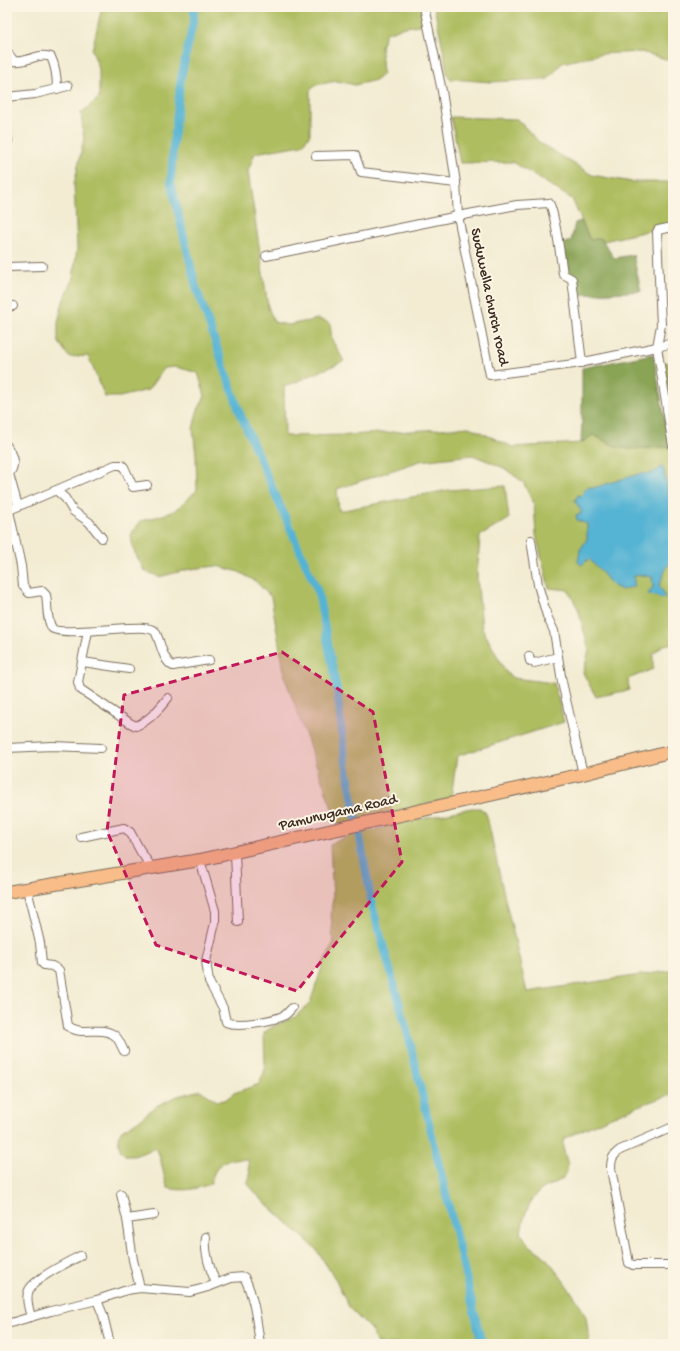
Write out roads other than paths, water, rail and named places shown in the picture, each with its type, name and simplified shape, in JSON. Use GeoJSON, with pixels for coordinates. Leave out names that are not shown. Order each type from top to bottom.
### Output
{"type":"FeatureCollection","features":[{"type":"Feature","properties":{"kind":"main road","name":"Pamunugama Road"},"geometry":{"type":"LineString","coordinates":[[7,892],[235,853],[673,752]]}},
{"type":"Feature","properties":{"kind":"street","name":"Suduwella church road"},"geometry":{"type":"LineString","coordinates":[[424,7],[442,90],[456,183],[458,216],[490,375],[582,363],[673,343]]}},
{"type":"Feature","properties":{"kind":"street"},"geometry":{"type":"LineString","coordinates":[[7,52],[14,61],[46,55],[51,57],[54,63],[57,89]]}},
{"type":"Feature","properties":{"kind":"street"},"geometry":{"type":"LineString","coordinates":[[7,96],[35,94],[68,86]]}},
{"type":"Feature","properties":{"kind":"street"},"geometry":{"type":"LineString","coordinates":[[316,156],[355,155],[361,172],[456,183]]}},
{"type":"Feature","properties":{"kind":"street"},"geometry":{"type":"LineString","coordinates":[[266,256],[458,216],[517,205],[542,202],[549,203],[551,205],[563,274],[572,279],[582,363]]}},
{"type":"Feature","properties":{"kind":"street"},"geometry":{"type":"LineString","coordinates":[[673,227],[658,230],[657,232],[661,325],[657,347],[673,446]]}},
{"type":"Feature","properties":{"kind":"street"},"geometry":{"type":"LineString","coordinates":[[7,267],[42,266]]}},
{"type":"Feature","properties":{"kind":"street"},"geometry":{"type":"LineString","coordinates":[[7,446],[14,465],[9,474],[18,506]]}},
{"type":"Feature","properties":{"kind":"street"},"geometry":{"type":"LineString","coordinates":[[147,486],[133,487],[124,466],[115,465],[8,511],[21,566],[23,586],[29,593],[42,591],[46,595],[48,618],[54,630],[88,631],[135,627],[149,628],[155,631],[169,664],[173,666],[209,660]]}},
{"type":"Feature","properties":{"kind":"street"},"geometry":{"type":"LineString","coordinates":[[57,491],[65,498],[73,511],[89,522],[102,538]]}},
{"type":"Feature","properties":{"kind":"street"},"geometry":{"type":"LineString","coordinates":[[531,540],[538,585],[547,616],[554,631],[582,774]]}},
{"type":"Feature","properties":{"kind":"street"},"geometry":{"type":"LineString","coordinates":[[88,631],[78,682],[80,689],[136,726],[143,723],[153,715],[168,698]]}},
{"type":"Feature","properties":{"kind":"street"},"geometry":{"type":"LineString","coordinates":[[529,656],[530,661],[534,663],[558,657]]}},
{"type":"Feature","properties":{"kind":"street"},"geometry":{"type":"LineString","coordinates":[[83,662],[129,669]]}},
{"type":"Feature","properties":{"kind":"street"},"geometry":{"type":"LineString","coordinates":[[7,748],[52,746],[101,748]]}},
{"type":"Feature","properties":{"kind":"street"},"geometry":{"type":"LineString","coordinates":[[82,836],[124,828],[130,832],[152,868]]}},
{"type":"Feature","properties":{"kind":"street"},"geometry":{"type":"LineString","coordinates":[[235,853],[238,922]]}},
{"type":"Feature","properties":{"kind":"street"},"geometry":{"type":"LineString","coordinates":[[200,860],[215,911],[215,923],[206,961],[209,982],[221,1004],[226,1022],[231,1024],[260,1022],[285,1014],[292,1008]]}},
{"type":"Feature","properties":{"kind":"street"},"geometry":{"type":"LineString","coordinates":[[27,889],[40,944],[42,963],[59,970],[68,1026],[73,1030],[97,1030],[115,1035],[124,1051]]}},
{"type":"Feature","properties":{"kind":"street"},"geometry":{"type":"LineString","coordinates":[[673,1127],[620,1150],[614,1154],[611,1159],[611,1169],[629,1263],[633,1265],[673,1265]]}},
{"type":"Feature","properties":{"kind":"street"},"geometry":{"type":"LineString","coordinates":[[122,1194],[132,1254],[140,1288]]}},
{"type":"Feature","properties":{"kind":"street"},"geometry":{"type":"LineString","coordinates":[[127,1219],[154,1215]]}},
{"type":"Feature","properties":{"kind":"street"},"geometry":{"type":"LineString","coordinates":[[206,1237],[207,1255],[216,1283]]}},
{"type":"Feature","properties":{"kind":"street"},"geometry":{"type":"LineString","coordinates":[[31,1317],[27,1301],[29,1289],[44,1275],[80,1256]]}},
{"type":"Feature","properties":{"kind":"street"},"geometry":{"type":"LineString","coordinates":[[7,1324],[97,1300],[127,1290],[140,1288],[190,1292],[231,1278],[244,1277],[254,1307],[260,1344]]}},
{"type":"Feature","properties":{"kind":"street"},"geometry":{"type":"LineString","coordinates":[[97,1300],[110,1344]]}},
{"type":"Feature","properties":{"kind":"water"},"geometry":{"type":"Polygon","coordinates":[[[663,466],[670,501],[673,561],[667,566],[659,586],[665,599],[648,594],[653,587],[652,577],[642,575],[634,576],[634,586],[622,590],[612,585],[589,559],[581,565],[578,562],[580,550],[587,539],[587,524],[577,520],[576,515],[582,513],[575,501],[578,495],[582,496],[583,492],[588,487],[593,488],[639,474],[653,473],[663,466]]]}},
{"type":"Feature","properties":{"kind":"waterway"},"geometry":{"type":"LineString","coordinates":[[194,7],[194,18],[181,78],[173,146],[171,183],[196,287],[241,416],[318,592],[337,690],[345,758],[356,818]]}},
{"type":"Feature","properties":{"kind":"waterway"},"geometry":{"type":"LineString","coordinates":[[359,832],[372,905],[407,1031],[482,1344]]}}]}
